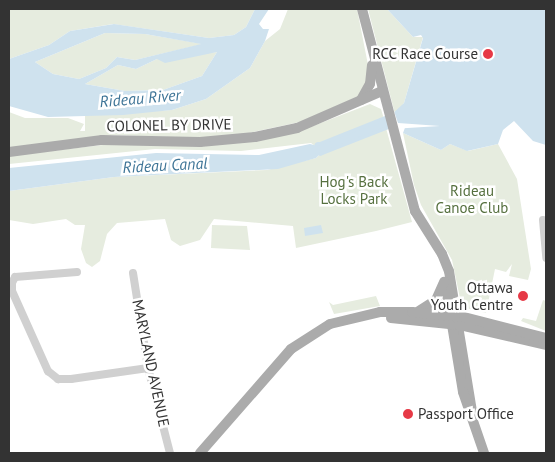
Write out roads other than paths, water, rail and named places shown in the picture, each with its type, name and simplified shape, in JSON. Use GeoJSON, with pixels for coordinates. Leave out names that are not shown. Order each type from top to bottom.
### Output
{"type":"FeatureCollection","features":[{"type":"Feature","properties":{"kind":"main road"},"geometry":{"type":"LineString","coordinates":[[362,9],[414,211],[449,271],[463,392],[472,412]]}},
{"type":"Feature","properties":{"kind":"main road"},"geometry":{"type":"LineString","coordinates":[[370,40],[371,83],[360,101],[377,103],[388,111]]}},
{"type":"Feature","properties":{"kind":"main road","name":"COLONEL BY DRIVE"},"geometry":{"type":"LineString","coordinates":[[9,152],[102,140],[200,142],[255,137],[297,128],[382,90]]}},
{"type":"Feature","properties":{"kind":"main road"},"geometry":{"type":"LineString","coordinates":[[433,242],[462,348],[472,412],[484,453]]}},
{"type":"Feature","properties":{"kind":"main road"},"geometry":{"type":"LineString","coordinates":[[412,312],[433,304],[445,281]]}},
{"type":"Feature","properties":{"kind":"main road"},"geometry":{"type":"LineString","coordinates":[[205,452],[294,346],[330,324],[380,312],[412,312],[546,338]]}},
{"type":"Feature","properties":{"kind":"main road"},"geometry":{"type":"LineString","coordinates":[[368,315],[455,320],[477,329],[546,345]]}},
{"type":"Feature","properties":{"kind":"main road"},"geometry":{"type":"LineString","coordinates":[[462,348],[466,336],[477,329]]}},
{"type":"Feature","properties":{"kind":"street"},"geometry":{"type":"LineString","coordinates":[[543,220],[546,258]]}},
{"type":"Feature","properties":{"kind":"street"},"geometry":{"type":"LineString","coordinates":[[77,272],[15,277],[12,283],[12,291],[48,371],[58,379],[71,379],[148,368]]}},
{"type":"Feature","properties":{"kind":"street","name":"MARYLAND AVENUE"},"geometry":{"type":"LineString","coordinates":[[133,273],[148,368],[170,453]]}},
{"type":"Feature","properties":{"kind":"water","name":"Rideau River"},"geometry":{"type":"Polygon","coordinates":[[[255,9],[269,9],[259,24],[263,29],[269,29],[265,41],[250,68],[206,99],[172,110],[123,115],[48,117],[9,106],[9,59],[49,45],[70,31],[114,24],[209,38],[234,35],[246,27],[255,9]],[[105,33],[35,62],[53,74],[79,79],[106,68],[117,57],[135,60],[201,44],[145,34],[105,33]],[[217,52],[165,63],[157,59],[136,69],[118,65],[85,84],[125,91],[163,90],[202,76],[217,52]]]}},
{"type":"Feature","properties":{"kind":"water"},"geometry":{"type":"Polygon","coordinates":[[[387,9],[546,9],[546,145],[533,141],[514,121],[503,130],[498,144],[467,151],[450,144],[441,150],[403,133],[406,125],[390,126],[388,118],[404,103],[423,38],[421,35],[413,37],[387,9]]]}},
{"type":"Feature","properties":{"kind":"water","name":"Rideau Canal"},"geometry":{"type":"Polygon","coordinates":[[[310,144],[318,146],[321,153],[316,158],[278,169],[114,177],[9,191],[9,168],[156,153],[259,155],[310,144]]]}},
{"type":"Feature","properties":{"kind":"water"},"geometry":{"type":"Polygon","coordinates":[[[321,225],[323,233],[305,236],[304,228],[321,225]]]}},
{"type":"Feature","properties":{"kind":"waterway","name":"Rideau Canal"},"geometry":{"type":"LineString","coordinates":[[388,118],[390,126],[321,153],[318,146],[388,118]]}},
{"type":"Feature","properties":{"kind":"waterway"},"geometry":{"type":"LineString","coordinates":[[314,151],[392,121]]}},
{"type":"Feature","properties":{"kind":"place","name":"RCC Race Course"},"geometry":{"type":"Point","coordinates":[488,54]}},
{"type":"Feature","properties":{"kind":"place","name":"Ottawa Youth Centre"},"geometry":{"type":"Point","coordinates":[523,296]}},
{"type":"Feature","properties":{"kind":"place","name":"Passport Office"},"geometry":{"type":"Point","coordinates":[408,414]}},
{"type":"Feature","properties":{"kind":"park label","name":"Hog's Back Locks Park"},"geometry":{"type":"Point","coordinates":[354,190]}},
{"type":"Feature","properties":{"kind":"park label","name":"Rideau Canoe Club"},"geometry":{"type":"Point","coordinates":[472,198]}}]}
